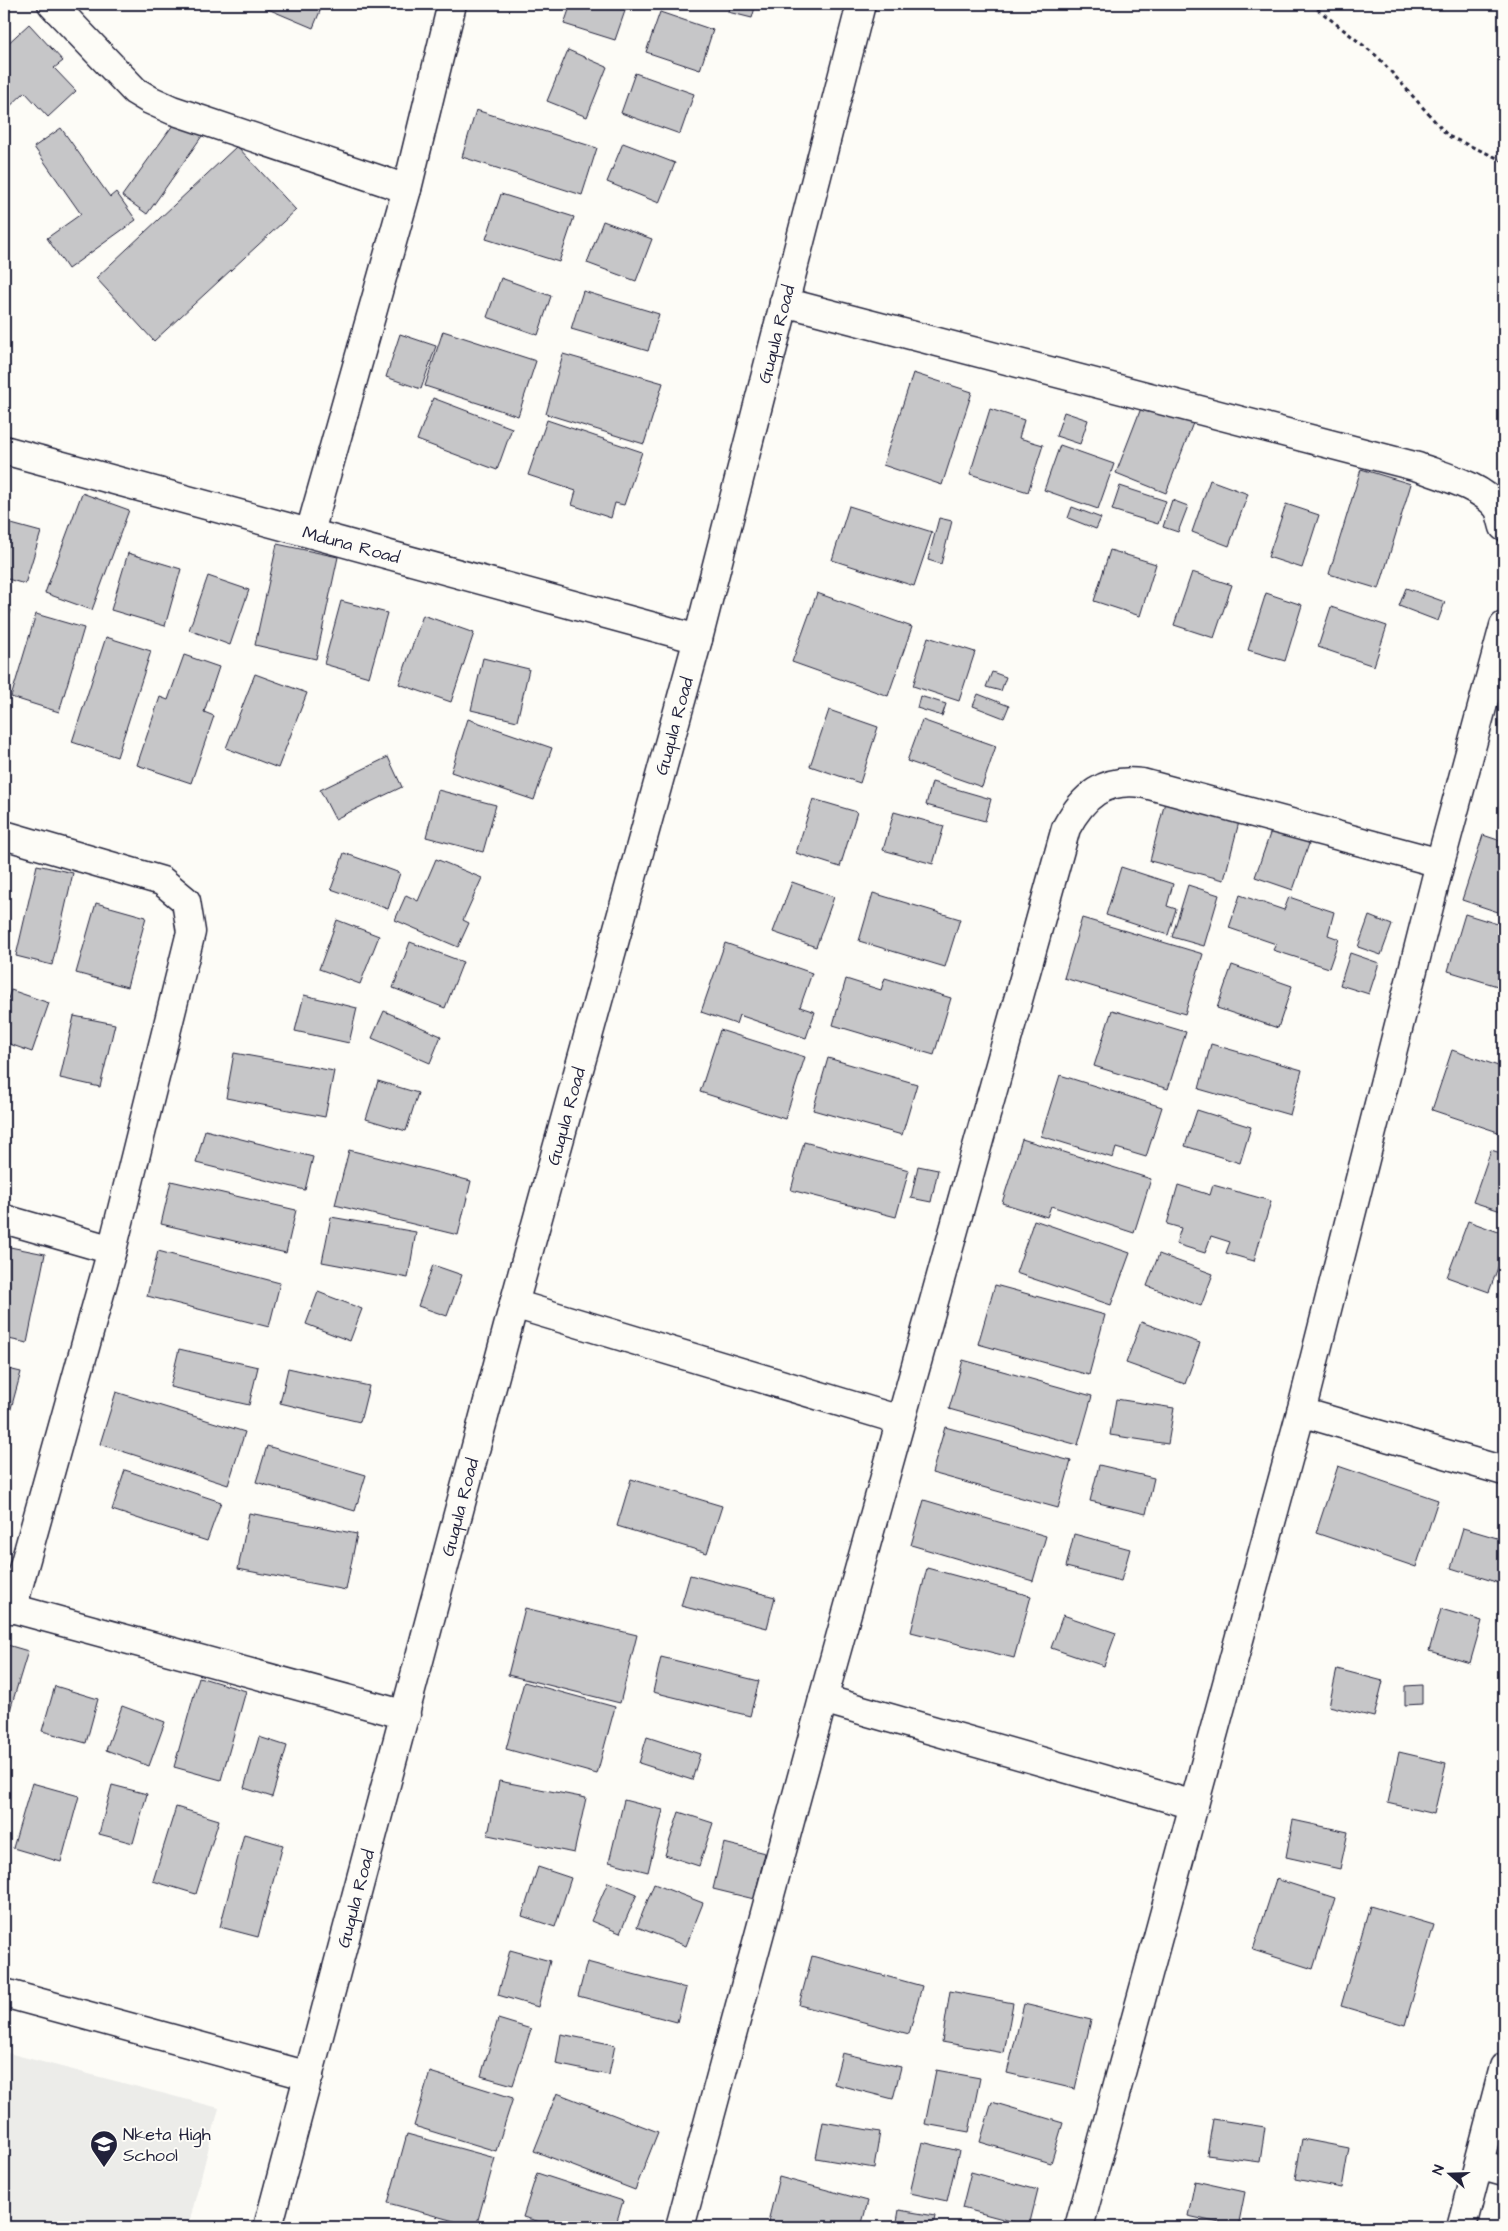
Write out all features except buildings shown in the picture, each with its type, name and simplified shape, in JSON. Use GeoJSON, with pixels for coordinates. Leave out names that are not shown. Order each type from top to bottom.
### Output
{"type":"FeatureCollection","features":[{"type":"Feature","properties":{"kind":"street"},"geometry":{"type":"LineString","coordinates":[[52,4],[135,91],[150,100],[181,113],[407,189]]}},
{"type":"Feature","properties":{"kind":"street"},"geometry":{"type":"LineString","coordinates":[[310,532],[407,189],[452,4]]}},
{"type":"Feature","properties":{"kind":"street","name":"Guqula Road"},"geometry":{"type":"LineString","coordinates":[[268,2227],[514,1304],[698,639],[861,4]]}},
{"type":"Feature","properties":{"kind":"street"},"geometry":{"type":"LineString","coordinates":[[784,302],[1418,467],[1463,483],[1482,494],[1498,508],[1504,527]]}},
{"type":"Feature","properties":{"kind":"street","name":"Mduna Road"},"geometry":{"type":"LineString","coordinates":[[4,450],[698,639]]}},
{"type":"Feature","properties":{"kind":"street"},"geometry":{"type":"LineString","coordinates":[[1078,2227],[1301,1412],[1440,863],[1504,626]]}},
{"type":"Feature","properties":{"kind":"street"},"geometry":{"type":"LineString","coordinates":[[680,2227],[900,1420],[1066,828],[1076,808],[1089,796],[1114,784],[1127,781],[1142,783],[1440,863]]}},
{"type":"Feature","properties":{"kind":"street"},"geometry":{"type":"LineString","coordinates":[[4,835],[162,881],[186,901],[191,932],[112,1250],[8,1607],[406,1715]]}},
{"type":"Feature","properties":{"kind":"street"},"geometry":{"type":"LineString","coordinates":[[4,1219],[112,1250]]}},
{"type":"Feature","properties":{"kind":"street"},"geometry":{"type":"LineString","coordinates":[[514,1304],[900,1420]]}},
{"type":"Feature","properties":{"kind":"street"},"geometry":{"type":"LineString","coordinates":[[1301,1412],[1504,1471]]}},
{"type":"Feature","properties":{"kind":"street"},"geometry":{"type":"LineString","coordinates":[[823,1699],[1194,1805]]}},
{"type":"Feature","properties":{"kind":"street"},"geometry":{"type":"LineString","coordinates":[[4,1993],[309,2076]]}},
{"type":"Feature","properties":{"kind":"street"},"geometry":{"type":"LineString","coordinates":[[1462,2227],[1492,2168],[1504,2067]]}},
{"type":"Feature","properties":{"kind":"path"},"geometry":{"type":"LineString","coordinates":[[1311,4],[1378,57],[1448,136],[1504,162]]}},
{"type":"Feature","properties":{"kind":"shaded area","name":"Nketa High School"},"geometry":{"type":"Polygon","coordinates":[[[4,2052],[219,2108],[188,2227],[4,2227],[4,2052]]]}},
{"type":"Feature","properties":{"kind":"place","name":"Nketa High School"},"geometry":{"type":"Point","coordinates":[104,2168]}}]}
